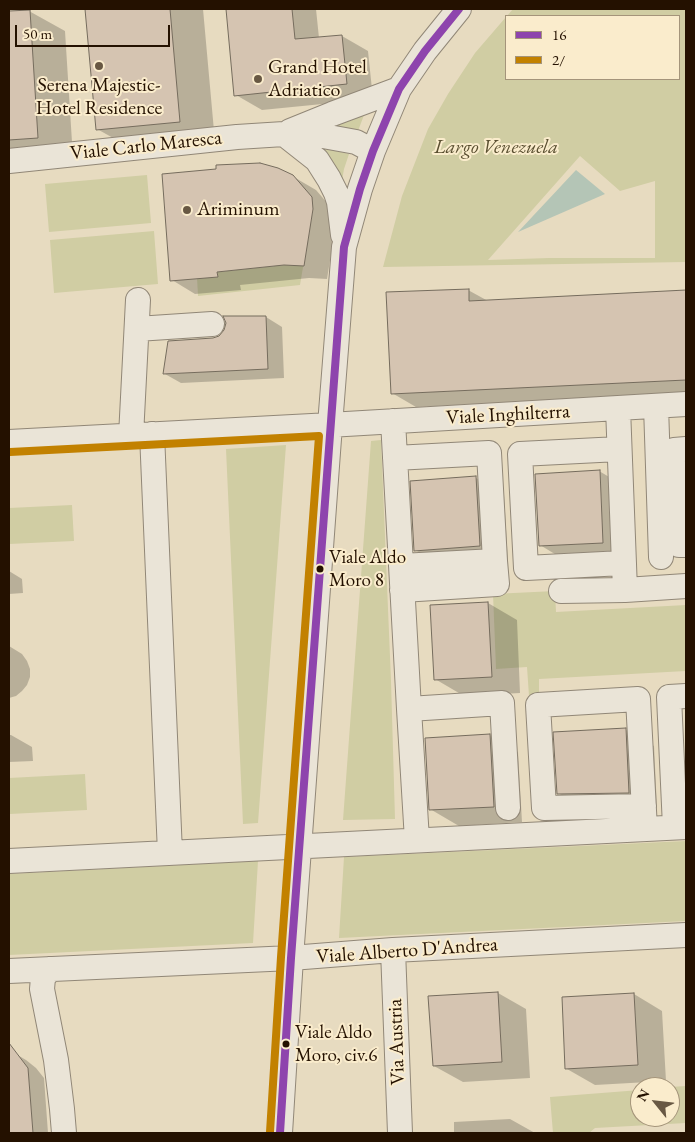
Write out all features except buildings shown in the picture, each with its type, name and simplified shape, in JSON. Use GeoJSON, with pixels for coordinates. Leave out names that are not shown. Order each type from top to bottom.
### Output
{"type":"FeatureCollection","features":[{"type":"Feature","properties":{"kind":"street"},"geometry":{"type":"LineString","coordinates":[[344,247],[373,151],[399,89],[426,51],[460,9]]}},
{"type":"Feature","properties":{"kind":"street","name":"Viale Carlo Maresca"},"geometry":{"type":"LineString","coordinates":[[284,134],[399,89]]}},
{"type":"Feature","properties":{"kind":"street"},"geometry":{"type":"LineString","coordinates":[[280,1133],[299,846],[344,247],[339,202],[329,179],[318,160],[284,134]]}},
{"type":"Feature","properties":{"kind":"street","name":"Viale Carlo Maresca"},"geometry":{"type":"LineString","coordinates":[[9,160],[284,134],[323,136],[348,140],[373,151]]}},
{"type":"Feature","properties":{"kind":"street"},"geometry":{"type":"LineString","coordinates":[[170,853],[142,435],[137,317],[212,324]]}},
{"type":"Feature","properties":{"kind":"street","name":"Viale Inghilterra"},"geometry":{"type":"LineString","coordinates":[[9,442],[686,404]]}},
{"type":"Feature","properties":{"kind":"street"},"geometry":{"type":"LineString","coordinates":[[656,406],[661,557]]}},
{"type":"Feature","properties":{"kind":"street"},"geometry":{"type":"LineString","coordinates":[[618,408],[624,590]]}},
{"type":"Feature","properties":{"kind":"street"},"geometry":{"type":"LineString","coordinates":[[393,421],[417,840]]}},
{"type":"Feature","properties":{"kind":"street"},"geometry":{"type":"LineString","coordinates":[[619,449],[520,454],[526,568],[623,563]]}},
{"type":"Feature","properties":{"kind":"street"},"geometry":{"type":"LineString","coordinates":[[686,449],[674,450],[679,545],[686,544]]}},
{"type":"Feature","properties":{"kind":"street"},"geometry":{"type":"LineString","coordinates":[[395,458],[489,452],[495,561],[496,584],[402,590]]}},
{"type":"Feature","properties":{"kind":"street"},"geometry":{"type":"LineString","coordinates":[[401,566],[495,561]]}},
{"type":"Feature","properties":{"kind":"street"},"geometry":{"type":"LineString","coordinates":[[561,591],[624,590],[686,586]]}},
{"type":"Feature","properties":{"kind":"street"},"geometry":{"type":"LineString","coordinates":[[678,697],[680,827],[644,817],[544,808],[538,705],[638,699],[678,697]]}},
{"type":"Feature","properties":{"kind":"street"},"geometry":{"type":"LineString","coordinates":[[638,699],[644,817]]}},
{"type":"Feature","properties":{"kind":"street"},"geometry":{"type":"LineString","coordinates":[[409,709],[502,703],[508,808]]}},
{"type":"Feature","properties":{"kind":"street"},"geometry":{"type":"LineString","coordinates":[[9,861],[417,840],[644,817]]}},
{"type":"Feature","properties":{"kind":"street","name":"Viale Alberto D'Andrea"},"geometry":{"type":"LineString","coordinates":[[9,971],[291,958],[393,950],[686,935]]}},
{"type":"Feature","properties":{"kind":"street","name":"Via Austria"},"geometry":{"type":"LineString","coordinates":[[393,950],[400,1133]]}},
{"type":"Feature","properties":{"kind":"street"},"geometry":{"type":"LineString","coordinates":[[50,970],[43,978],[42,990],[56,1060],[64,1133]]}},
{"type":"Feature","properties":{"kind":"green space","name":"Largo Venezuela"},"geometry":{"type":"Polygon","coordinates":[[[513,9],[686,9],[686,262],[383,267],[402,196],[428,129],[475,53],[505,18],[505,80],[680,80],[680,15],[508,15],[513,9]],[[580,156],[488,260],[655,258],[655,181],[620,191],[580,156]]]}},
{"type":"Feature","properties":{"kind":"green space"},"geometry":{"type":"Polygon","coordinates":[[[367,107],[358,131],[332,126],[367,107]]]}},
{"type":"Feature","properties":{"kind":"green space"},"geometry":{"type":"Polygon","coordinates":[[[325,148],[349,154],[341,186],[323,156],[325,148]]]}},
{"type":"Feature","properties":{"kind":"green space"},"geometry":{"type":"Polygon","coordinates":[[[147,175],[151,223],[49,232],[45,184],[147,175]]]}},
{"type":"Feature","properties":{"kind":"green space"},"geometry":{"type":"Polygon","coordinates":[[[154,231],[158,284],[54,293],[50,240],[154,231]]]}},
{"type":"Feature","properties":{"kind":"green space"},"geometry":{"type":"Polygon","coordinates":[[[307,244],[300,285],[198,296],[197,278],[218,277],[217,272],[284,265],[307,244]]]}},
{"type":"Feature","properties":{"kind":"green space"},"geometry":{"type":"Polygon","coordinates":[[[381,440],[395,819],[343,820],[371,441],[381,440]]]}},
{"type":"Feature","properties":{"kind":"green space"},"geometry":{"type":"Polygon","coordinates":[[[286,445],[258,823],[243,824],[226,449],[286,445]]]}},
{"type":"Feature","properties":{"kind":"green space"},"geometry":{"type":"Polygon","coordinates":[[[72,505],[74,541],[9,544],[9,508],[72,505]]]}},
{"type":"Feature","properties":{"kind":"green space"},"geometry":{"type":"Polygon","coordinates":[[[555,591],[556,612],[686,605],[686,671],[539,679],[539,695],[529,696],[527,667],[496,669],[493,594],[555,591]]]}},
{"type":"Feature","properties":{"kind":"green space"},"geometry":{"type":"Polygon","coordinates":[[[85,774],[87,810],[10,814],[9,778],[85,774]]]}},
{"type":"Feature","properties":{"kind":"green space"},"geometry":{"type":"Polygon","coordinates":[[[686,841],[686,921],[339,938],[344,857],[686,841]]]}},
{"type":"Feature","properties":{"kind":"green space"},"geometry":{"type":"Polygon","coordinates":[[[258,861],[253,943],[9,955],[9,874],[258,861]]]}},
{"type":"Feature","properties":{"kind":"green space"},"geometry":{"type":"Polygon","coordinates":[[[680,1086],[686,1086],[686,1123],[680,1123],[680,1086]]]}},
{"type":"Feature","properties":{"kind":"green space"},"geometry":{"type":"Polygon","coordinates":[[[630,1091],[630,1126],[595,1128],[589,1133],[553,1133],[550,1097],[630,1091]]]}},
{"type":"Feature","properties":{"kind":"shaded area"},"geometry":{"type":"Polygon","coordinates":[[[576,170],[605,194],[518,232],[576,170]]]}},
{"type":"Feature","properties":{"kind":"transit line","name":"16"},"geometry":{"type":"LineString","coordinates":[[280,1133],[291,958],[344,247],[373,151],[399,89],[425,51],[459,9]]}},
{"type":"Feature","properties":{"kind":"transit line","name":"2/"},"geometry":{"type":"LineString","coordinates":[[10,452],[319,436],[270,1132]]}},
{"type":"Feature","properties":{"kind":"place","name":"Serena Majestic- Hotel Residence"},"geometry":{"type":"Point","coordinates":[99,66]}},
{"type":"Feature","properties":{"kind":"place","name":"Grand Hotel Adriatico"},"geometry":{"type":"Point","coordinates":[258,79]}},
{"type":"Feature","properties":{"kind":"place","name":"Ariminum"},"geometry":{"type":"Point","coordinates":[187,210]}},
{"type":"Feature","properties":{"kind":"place","name":"Viale Aldo Moro 8"},"geometry":{"type":"Point","coordinates":[320,569]}},
{"type":"Feature","properties":{"kind":"place","name":"Viale Aldo Moro, civ.6"},"geometry":{"type":"Point","coordinates":[286,1044]}}]}
